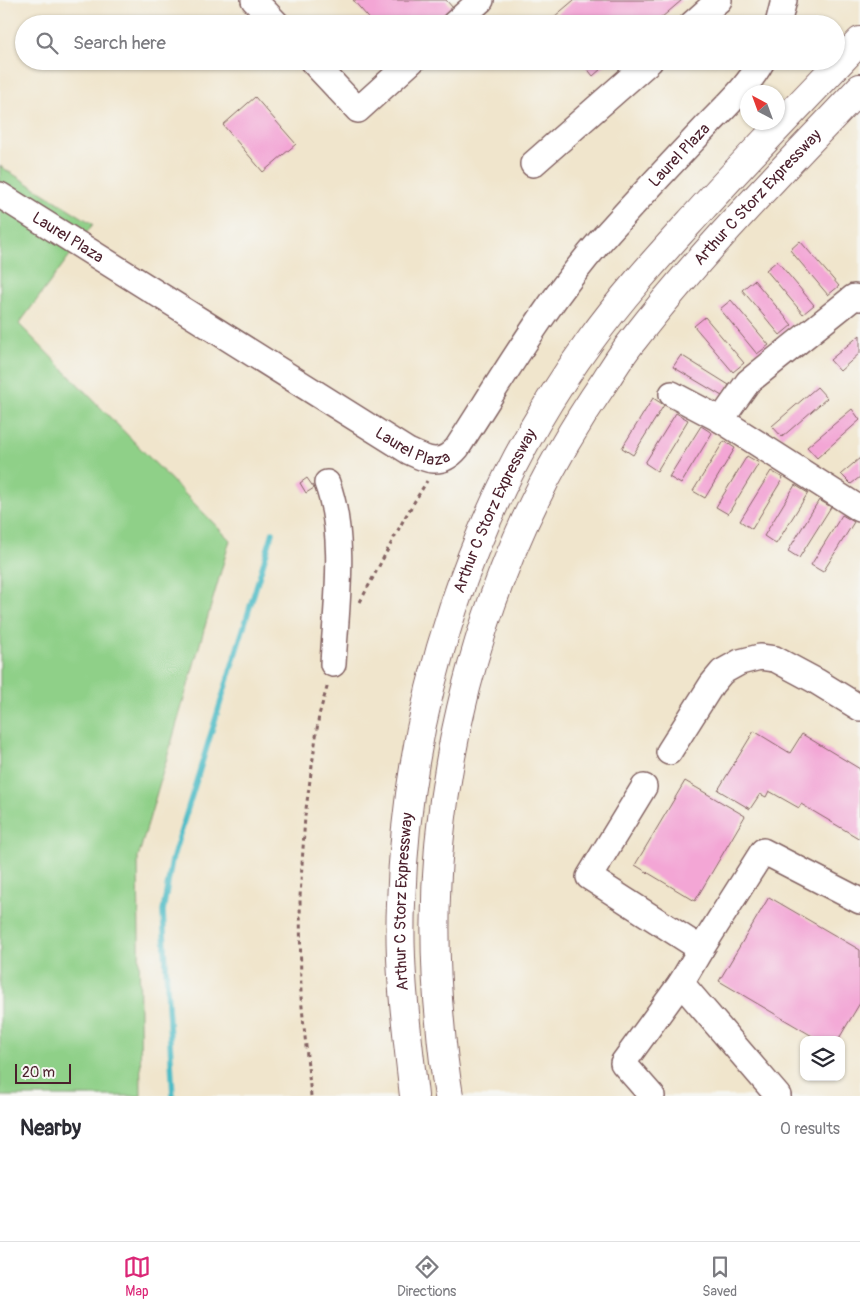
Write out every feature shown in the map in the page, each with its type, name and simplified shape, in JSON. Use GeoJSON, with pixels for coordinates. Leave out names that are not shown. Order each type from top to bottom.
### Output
{"type":"FeatureCollection","features":[{"type":"Feature","properties":{"kind":"highway","name":"Arthur C Storz Expressway"},"geometry":{"type":"LineString","coordinates":[[845,57],[860,41]]}},
{"type":"Feature","properties":{"kind":"highway","name":"Arthur C Storz Expressway"},"geometry":{"type":"LineString","coordinates":[[414,1096],[401,972],[400,905],[404,845],[412,780],[423,717],[435,665],[471,557],[516,458],[542,412],[589,342],[632,286],[664,249],[832,70]]}},
{"type":"Feature","properties":{"kind":"highway","name":"Arthur C Storz Expressway"},"geometry":{"type":"LineString","coordinates":[[449,1096],[445,1076],[437,989],[435,920],[438,848],[452,751],[463,697],[478,645],[511,552],[535,497],[560,452],[586,407],[633,340],[731,225],[860,88]]}},
{"type":"Feature","properties":{"kind":"street"},"geometry":{"type":"LineString","coordinates":[[254,0],[268,15]]}},
{"type":"Feature","properties":{"kind":"street"},"geometry":{"type":"LineString","coordinates":[[464,15],[481,0]]}},
{"type":"Feature","properties":{"kind":"street"},"geometry":{"type":"LineString","coordinates":[[702,15],[719,0]]}},
{"type":"Feature","properties":{"kind":"street"},"geometry":{"type":"LineString","coordinates":[[780,15],[784,0]]}},
{"type":"Feature","properties":{"kind":"street"},"geometry":{"type":"LineString","coordinates":[[320,70],[358,110],[402,70]]}},
{"type":"Feature","properties":{"kind":"street"},"geometry":{"type":"LineString","coordinates":[[533,164],[640,70]]}},
{"type":"Feature","properties":{"kind":"street","name":"Laurel Plaza"},"geometry":{"type":"LineString","coordinates":[[0,195],[408,451],[430,460],[440,460],[447,458],[457,448],[540,318],[568,281],[636,201],[733,99],[756,70]]}},
{"type":"Feature","properties":{"kind":"street"},"geometry":{"type":"LineString","coordinates":[[721,420],[748,382],[854,297],[860,298]]}},
{"type":"Feature","properties":{"kind":"street"},"geometry":{"type":"LineString","coordinates":[[672,394],[721,420],[860,509]]}},
{"type":"Feature","properties":{"kind":"street"},"geometry":{"type":"LineString","coordinates":[[327,483],[333,498],[336,517],[338,561],[333,664]]}},
{"type":"Feature","properties":{"kind":"street"},"geometry":{"type":"LineString","coordinates":[[669,752],[712,684],[722,672],[740,662],[760,657],[775,659],[860,708]]}},
{"type":"Feature","properties":{"kind":"street"},"geometry":{"type":"LineString","coordinates":[[644,787],[589,877],[701,949]]}},
{"type":"Feature","properties":{"kind":"street"},"geometry":{"type":"LineString","coordinates":[[652,1096],[623,1063],[681,983],[763,851],[860,901]]}},
{"type":"Feature","properties":{"kind":"street"},"geometry":{"type":"LineString","coordinates":[[681,983],[778,1096]]}},
{"type":"Feature","properties":{"kind":"path"},"geometry":{"type":"LineString","coordinates":[[356,609],[404,518],[425,484]]}},
{"type":"Feature","properties":{"kind":"path"},"geometry":{"type":"LineString","coordinates":[[311,1096],[301,996],[300,898],[305,816],[313,755],[319,715],[333,664]]}},
{"type":"Feature","properties":{"kind":"green space"},"geometry":{"type":"Polygon","coordinates":[[[0,166],[93,224],[19,324],[230,540],[138,858],[141,1096],[0,1096],[0,166]]]}},
{"type":"Feature","properties":{"kind":"building"},"geometry":{"type":"Polygon","coordinates":[[[353,0],[446,0],[453,8],[445,15],[366,15],[353,0]]]}},
{"type":"Feature","properties":{"kind":"building"},"geometry":{"type":"Polygon","coordinates":[[[574,0],[682,0],[664,15],[556,15],[574,0]]]}},
{"type":"Feature","properties":{"kind":"building"},"geometry":{"type":"Polygon","coordinates":[[[588,70],[600,70],[593,76],[588,70]]]}},
{"type":"Feature","properties":{"kind":"building"},"geometry":{"type":"Polygon","coordinates":[[[255,97],[296,144],[263,172],[223,125],[255,97]]]}},
{"type":"Feature","properties":{"kind":"building"},"geometry":{"type":"Polygon","coordinates":[[[800,241],[839,286],[828,295],[790,250],[800,241]]]}},
{"type":"Feature","properties":{"kind":"building"},"geometry":{"type":"Polygon","coordinates":[[[777,261],[814,305],[803,314],[766,270],[777,261]]]}},
{"type":"Feature","properties":{"kind":"building"},"geometry":{"type":"Polygon","coordinates":[[[754,280],[792,325],[780,335],[742,290],[754,280]]]}},
{"type":"Feature","properties":{"kind":"building"},"geometry":{"type":"Polygon","coordinates":[[[731,300],[769,345],[757,354],[720,309],[731,300]]]}},
{"type":"Feature","properties":{"kind":"building"},"geometry":{"type":"Polygon","coordinates":[[[705,317],[744,363],[733,372],[694,326],[705,317]]]}},
{"type":"Feature","properties":{"kind":"building"},"geometry":{"type":"Polygon","coordinates":[[[860,335],[860,353],[840,371],[830,360],[860,335]]]}},
{"type":"Feature","properties":{"kind":"building"},"geometry":{"type":"Polygon","coordinates":[[[681,355],[729,385],[722,396],[673,367],[681,355]]]}},
{"type":"Feature","properties":{"kind":"building"},"geometry":{"type":"Polygon","coordinates":[[[817,387],[827,398],[782,437],[772,426],[817,387]]]}},
{"type":"Feature","properties":{"kind":"building"},"geometry":{"type":"Polygon","coordinates":[[[653,398],[664,405],[633,455],[622,448],[653,398]]]}},
{"type":"Feature","properties":{"kind":"building"},"geometry":{"type":"Polygon","coordinates":[[[852,409],[860,420],[817,458],[807,447],[852,409]]]}},
{"type":"Feature","properties":{"kind":"building"},"geometry":{"type":"Polygon","coordinates":[[[676,413],[688,420],[657,471],[645,463],[676,413]]]}},
{"type":"Feature","properties":{"kind":"building"},"geometry":{"type":"Polygon","coordinates":[[[701,426],[712,433],[681,484],[669,477],[701,426]]]}},
{"type":"Feature","properties":{"kind":"building"},"geometry":{"type":"Polygon","coordinates":[[[724,441],[735,448],[705,498],[693,491],[724,441]]]}},
{"type":"Feature","properties":{"kind":"building"},"geometry":{"type":"Polygon","coordinates":[[[747,456],[759,463],[728,514],[716,507],[747,456]]]}},
{"type":"Feature","properties":{"kind":"building"},"geometry":{"type":"Polygon","coordinates":[[[860,458],[860,477],[851,484],[841,474],[860,458]]]}},
{"type":"Feature","properties":{"kind":"building"},"geometry":{"type":"Polygon","coordinates":[[[771,471],[783,478],[752,529],[740,521],[771,471]]]}},
{"type":"Feature","properties":{"kind":"building"},"geometry":{"type":"Polygon","coordinates":[[[307,478],[314,488],[306,493],[300,483],[307,478]]]}},
{"type":"Feature","properties":{"kind":"building"},"geometry":{"type":"Polygon","coordinates":[[[795,485],[808,493],[776,544],[764,536],[795,485]]]}},
{"type":"Feature","properties":{"kind":"building"},"geometry":{"type":"Polygon","coordinates":[[[819,500],[831,507],[799,558],[788,551],[819,500]]]}},
{"type":"Feature","properties":{"kind":"building"},"geometry":{"type":"Polygon","coordinates":[[[842,515],[854,522],[823,572],[811,565],[842,515]]]}},
{"type":"Feature","properties":{"kind":"building"},"geometry":{"type":"Polygon","coordinates":[[[754,731],[790,753],[802,734],[860,769],[860,839],[801,804],[799,808],[769,791],[766,797],[760,794],[750,809],[718,790],[754,731]]]}},
{"type":"Feature","properties":{"kind":"building"},"geometry":{"type":"Polygon","coordinates":[[[685,781],[745,816],[695,901],[635,865],[685,781]]]}},
{"type":"Feature","properties":{"kind":"building"},"geometry":{"type":"Polygon","coordinates":[[[769,897],[860,950],[860,1003],[840,1036],[812,1036],[719,981],[769,897]]]}},
{"type":"Feature","properties":{"kind":"waterway"},"geometry":{"type":"LineString","coordinates":[[173,1096],[163,911],[172,860],[273,532]]}}]}
